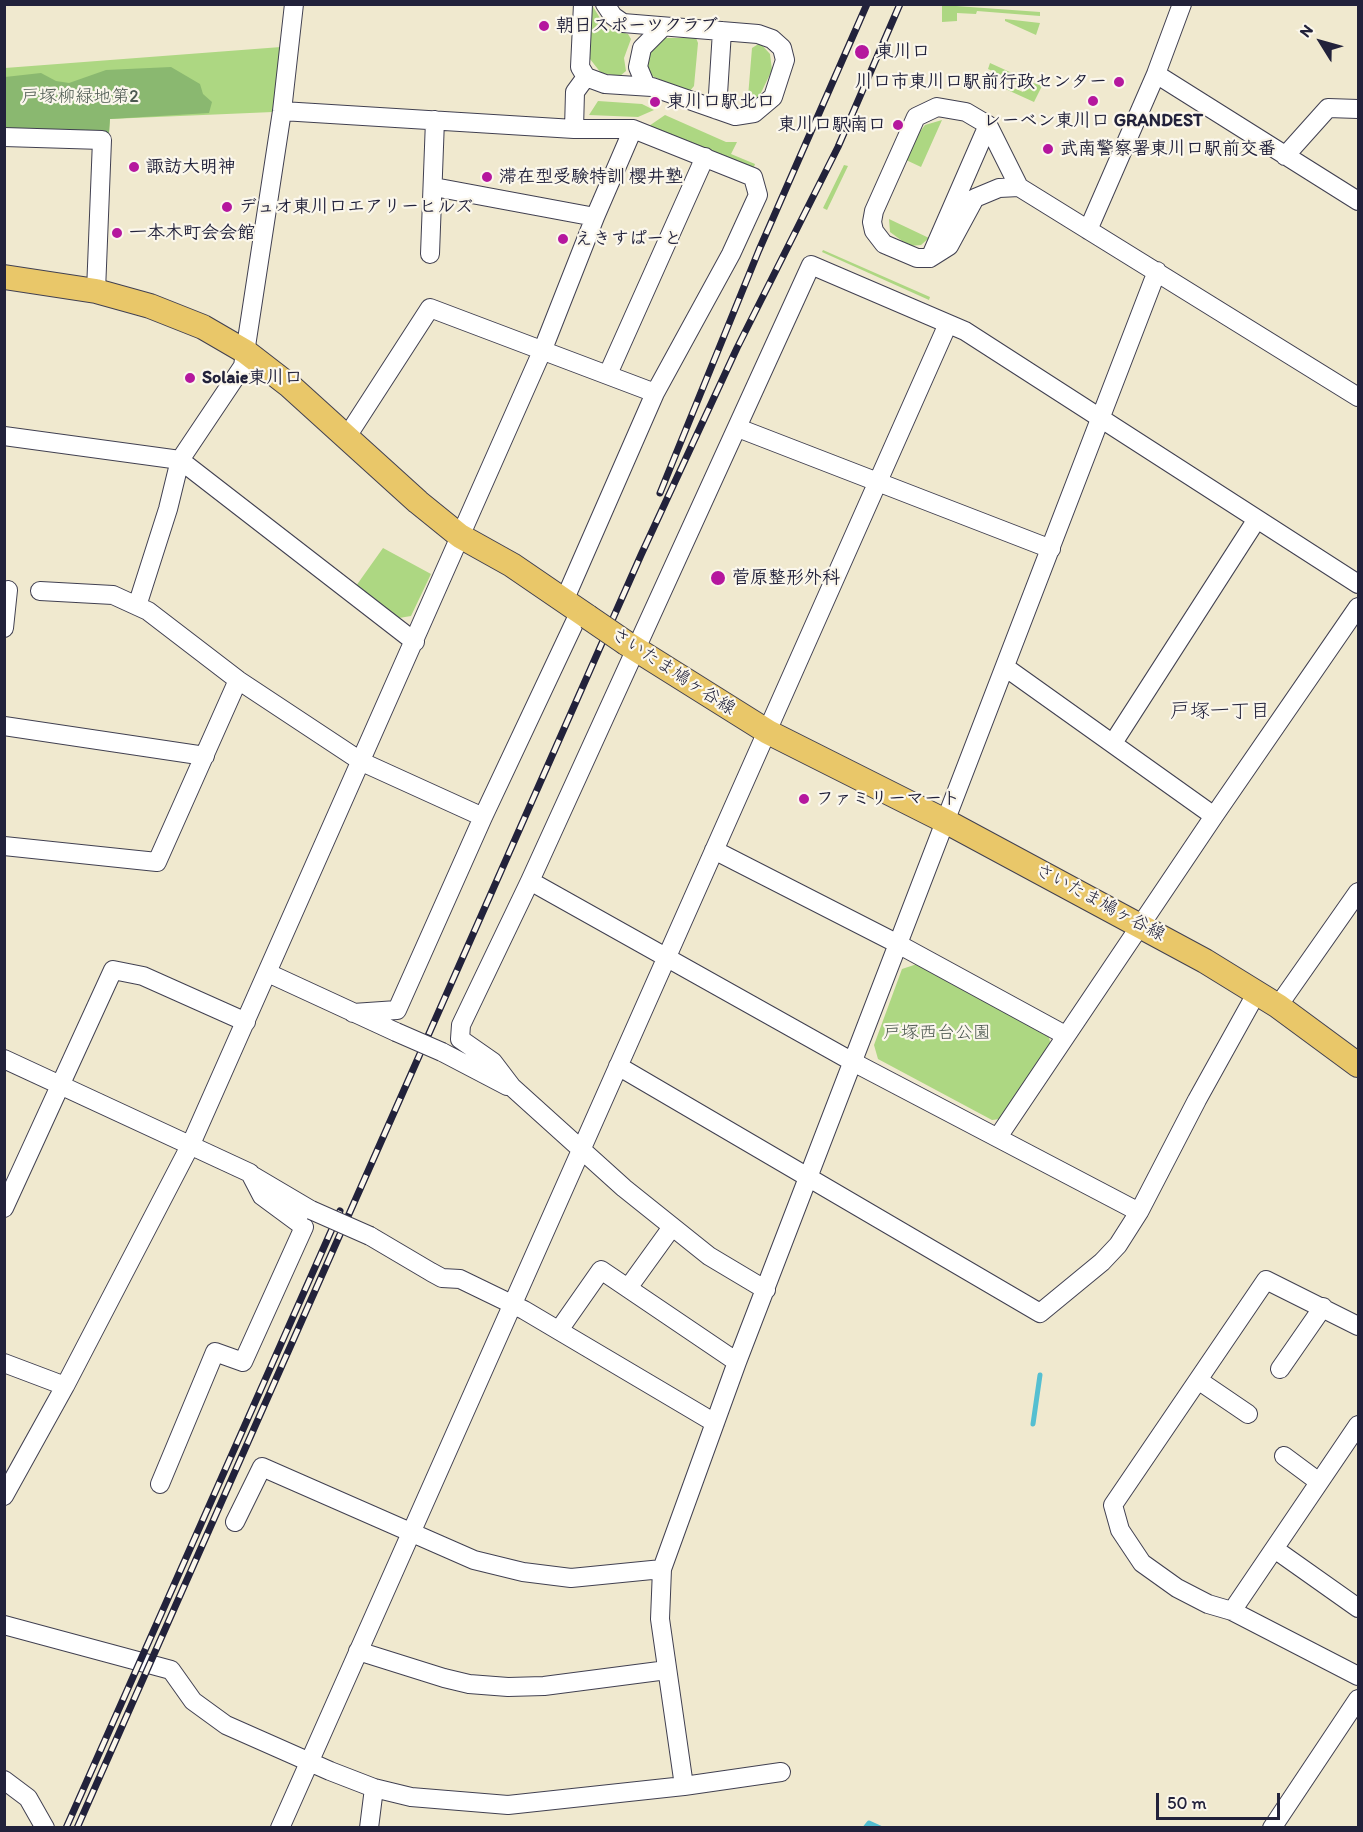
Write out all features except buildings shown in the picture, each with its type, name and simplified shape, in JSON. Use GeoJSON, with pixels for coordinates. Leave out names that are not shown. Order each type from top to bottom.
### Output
{"type":"FeatureCollection","features":[{"type":"Feature","properties":{"kind":"main road","name":"さいたま鳩ヶ谷線"},"geometry":{"type":"LineString","coordinates":[[4,277],[96,291],[150,306],[203,327],[246,352],[290,386],[459,536],[512,565],[631,646],[768,732],[947,822],[1142,925],[1257,992],[1359,1065]]}},
{"type":"Feature","properties":{"kind":"street"},"geometry":{"type":"LineString","coordinates":[[137,606],[168,509],[180,460],[243,366],[282,111],[294,4]]}},
{"type":"Feature","properties":{"kind":"street"},"geometry":{"type":"LineString","coordinates":[[583,4],[580,68],[586,77],[605,84],[646,86],[717,110],[744,116],[761,109],[773,97],[785,60],[780,45],[768,37],[623,23],[613,16],[605,4]]}},
{"type":"Feature","properties":{"kind":"street"},"geometry":{"type":"LineString","coordinates":[[1088,230],[1156,74],[1182,4]]}},
{"type":"Feature","properties":{"kind":"street"},"geometry":{"type":"LineString","coordinates":[[646,86],[638,67],[642,48],[663,27]]}},
{"type":"Feature","properties":{"kind":"street"},"geometry":{"type":"LineString","coordinates":[[717,110],[722,31]]}},
{"type":"Feature","properties":{"kind":"street"},"geometry":{"type":"LineString","coordinates":[[1156,74],[1359,201]]}},
{"type":"Feature","properties":{"kind":"street"},"geometry":{"type":"LineString","coordinates":[[574,129],[575,92],[586,77]]}},
{"type":"Feature","properties":{"kind":"street"},"geometry":{"type":"LineString","coordinates":[[1019,187],[999,188],[975,198],[949,246],[930,258],[917,258],[884,244],[874,231],[873,211],[916,117],[937,106],[966,112],[988,125],[1019,187],[1359,397]]}},
{"type":"Feature","properties":{"kind":"street"},"geometry":{"type":"LineString","coordinates":[[1285,156],[1328,108],[1359,109]]}},
{"type":"Feature","properties":{"kind":"street"},"geometry":{"type":"LineString","coordinates":[[282,111],[574,129],[633,129],[753,177],[757,184],[758,195],[731,254],[656,393],[577,609],[397,1010],[353,1013]]}},
{"type":"Feature","properties":{"kind":"street"},"geometry":{"type":"LineString","coordinates":[[430,254],[435,120]]}},
{"type":"Feature","properties":{"kind":"street"},"geometry":{"type":"LineString","coordinates":[[930,258],[988,125]]}},
{"type":"Feature","properties":{"kind":"street"},"geometry":{"type":"LineString","coordinates":[[6,1488],[65,1386],[191,1144],[543,350],[595,217],[633,129]]}},
{"type":"Feature","properties":{"kind":"street"},"geometry":{"type":"LineString","coordinates":[[4,137],[102,140],[96,291]]}},
{"type":"Feature","properties":{"kind":"street"},"geometry":{"type":"LineString","coordinates":[[608,374],[705,157]]}},
{"type":"Feature","properties":{"kind":"street"},"geometry":{"type":"LineString","coordinates":[[434,187],[595,217]]}},
{"type":"Feature","properties":{"kind":"street"},"geometry":{"type":"LineString","coordinates":[[766,1290],[709,1256],[624,1188],[512,1087],[493,1062],[460,1039],[461,1025],[530,881],[631,646],[738,428],[811,265],[947,326],[965,331],[1359,584]]}},
{"type":"Feature","properties":{"kind":"street"},"geometry":{"type":"LineString","coordinates":[[684,1786],[660,1619],[662,1569],[737,1362],[947,822],[1157,271]]}},
{"type":"Feature","properties":{"kind":"street"},"geometry":{"type":"LineString","coordinates":[[346,438],[430,308],[656,393]]}},
{"type":"Feature","properties":{"kind":"street"},"geometry":{"type":"LineString","coordinates":[[280,1827],[618,1066],[664,957],[768,732],[947,326]]}},
{"type":"Feature","properties":{"kind":"street"},"geometry":{"type":"LineString","coordinates":[[738,428],[1051,549]]}},
{"type":"Feature","properties":{"kind":"street"},"geometry":{"type":"LineString","coordinates":[[4,436],[180,460],[415,642]]}},
{"type":"Feature","properties":{"kind":"street"},"geometry":{"type":"LineString","coordinates":[[1113,743],[1257,519]]}},
{"type":"Feature","properties":{"kind":"street"},"geometry":{"type":"LineString","coordinates":[[4,628],[8,590]]}},
{"type":"Feature","properties":{"kind":"street"},"geometry":{"type":"LineString","coordinates":[[40,591],[113,595],[148,611],[238,680],[362,762],[483,817]]}},
{"type":"Feature","properties":{"kind":"street"},"geometry":{"type":"LineString","coordinates":[[998,1137],[1214,816],[1359,607]]}},
{"type":"Feature","properties":{"kind":"street"},"geometry":{"type":"LineString","coordinates":[[1005,667],[1214,816]]}},
{"type":"Feature","properties":{"kind":"street"},"geometry":{"type":"LineString","coordinates":[[4,846],[157,862],[238,680]]}},
{"type":"Feature","properties":{"kind":"street"},"geometry":{"type":"LineString","coordinates":[[4,726],[205,756]]}},
{"type":"Feature","properties":{"kind":"street"},"geometry":{"type":"LineString","coordinates":[[714,850],[898,944],[1065,1035]]}},
{"type":"Feature","properties":{"kind":"street"},"geometry":{"type":"LineString","coordinates":[[530,881],[853,1062],[1139,1212]]}},
{"type":"Feature","properties":{"kind":"street"},"geometry":{"type":"LineString","coordinates":[[1278,1006],[1359,892]]}},
{"type":"Feature","properties":{"kind":"street"},"geometry":{"type":"LineString","coordinates":[[4,1208],[113,970],[143,976],[246,1022]]}},
{"type":"Feature","properties":{"kind":"street"},"geometry":{"type":"LineString","coordinates":[[268,973],[442,1052],[512,1087]]}},
{"type":"Feature","properties":{"kind":"street"},"geometry":{"type":"LineString","coordinates":[[618,1066],[1040,1313],[1102,1262],[1139,1212],[1197,1100],[1257,992]]}},
{"type":"Feature","properties":{"kind":"street"},"geometry":{"type":"LineString","coordinates":[[4,1059],[60,1087],[191,1144],[250,1173],[310,1210],[370,1236],[442,1278],[460,1279],[512,1304],[715,1423]]}},
{"type":"Feature","properties":{"kind":"street"},"geometry":{"type":"LineString","coordinates":[[160,1484],[214,1352],[243,1362],[304,1227],[262,1197],[250,1173]]}},
{"type":"Feature","properties":{"kind":"street"},"geometry":{"type":"LineString","coordinates":[[628,1288],[672,1227]]}},
{"type":"Feature","properties":{"kind":"street"},"geometry":{"type":"LineString","coordinates":[[559,1330],[601,1270],[737,1362]]}},
{"type":"Feature","properties":{"kind":"street"},"geometry":{"type":"LineString","coordinates":[[1359,1326],[1266,1280],[1113,1505],[1120,1530],[1142,1563],[1177,1588],[1208,1604],[1232,1611],[1359,1676]]}},
{"type":"Feature","properties":{"kind":"street"},"geometry":{"type":"LineString","coordinates":[[1280,1369],[1323,1307]]}},
{"type":"Feature","properties":{"kind":"street"},"geometry":{"type":"LineString","coordinates":[[4,1363],[65,1386]]}},
{"type":"Feature","properties":{"kind":"street"},"geometry":{"type":"LineString","coordinates":[[1198,1380],[1248,1414]]}},
{"type":"Feature","properties":{"kind":"street"},"geometry":{"type":"LineString","coordinates":[[1232,1611],[1276,1550],[1359,1425]]}},
{"type":"Feature","properties":{"kind":"street"},"geometry":{"type":"LineString","coordinates":[[1284,1456],[1319,1482]]}},
{"type":"Feature","properties":{"kind":"street"},"geometry":{"type":"LineString","coordinates":[[236,1522],[262,1467],[410,1534],[474,1560],[523,1572],[571,1578],[662,1569]]}},
{"type":"Feature","properties":{"kind":"street"},"geometry":{"type":"LineString","coordinates":[[1276,1550],[1359,1608]]}},
{"type":"Feature","properties":{"kind":"street"},"geometry":{"type":"LineString","coordinates":[[4,1625],[171,1670],[193,1701],[207,1713],[309,1762],[374,1788],[446,1802],[508,1805],[684,1786],[781,1772]]}},
{"type":"Feature","properties":{"kind":"street"},"geometry":{"type":"LineString","coordinates":[[358,1651],[444,1678],[469,1684],[508,1687],[544,1686],[667,1670]]}},
{"type":"Feature","properties":{"kind":"street"},"geometry":{"type":"LineString","coordinates":[[1272,1827],[1359,1699]]}},
{"type":"Feature","properties":{"kind":"street"},"geometry":{"type":"LineString","coordinates":[[4,1780],[28,1798],[45,1827]]}},
{"type":"Feature","properties":{"kind":"street"},"geometry":{"type":"LineString","coordinates":[[369,1827],[374,1788]]}},
{"type":"Feature","properties":{"kind":"green space"},"geometry":{"type":"Polygon","coordinates":[[[592,5],[606,28],[628,34],[631,39],[624,58],[626,71],[620,76],[601,73],[590,59],[592,5]]]}},
{"type":"Feature","properties":{"kind":"green space"},"geometry":{"type":"Polygon","coordinates":[[[942,5],[1040,12],[1040,16],[977,11],[976,14],[957,13],[957,21],[942,22],[942,5]]]}},
{"type":"Feature","properties":{"kind":"green space"},"geometry":{"type":"Polygon","coordinates":[[[1005,19],[1040,23],[1036,35],[1005,19]]]}},
{"type":"Feature","properties":{"kind":"green space"},"geometry":{"type":"Polygon","coordinates":[[[664,38],[696,38],[698,43],[694,86],[689,92],[652,76],[647,70],[648,51],[664,38]]]}},
{"type":"Feature","properties":{"kind":"green space"},"geometry":{"type":"Polygon","coordinates":[[[760,43],[770,54],[772,70],[758,99],[751,102],[748,97],[752,48],[760,43]]]}},
{"type":"Feature","properties":{"kind":"green space","name":"戸塚柳緑地第2"},"geometry":{"type":"Polygon","coordinates":[[[281,47],[273,112],[110,119],[109,133],[5,130],[5,68],[281,47]]]}},
{"type":"Feature","properties":{"kind":"green space"},"geometry":{"type":"Polygon","coordinates":[[[990,63],[1023,78],[1021,84],[988,69],[990,63]]]}},
{"type":"Feature","properties":{"kind":"green space"},"geometry":{"type":"Polygon","coordinates":[[[171,67],[200,84],[203,94],[212,102],[209,113],[110,119],[109,133],[5,129],[5,77],[41,73],[56,81],[69,83],[106,70],[171,67]]]}},
{"type":"Feature","properties":{"kind":"green space"},"geometry":{"type":"Polygon","coordinates":[[[1028,81],[1042,86],[1034,102],[1001,87],[1002,83],[1023,92],[1028,81]]]}},
{"type":"Feature","properties":{"kind":"green space"},"geometry":{"type":"Polygon","coordinates":[[[598,101],[642,104],[654,110],[638,117],[589,115],[598,101]]]}},
{"type":"Feature","properties":{"kind":"green space"},"geometry":{"type":"Polygon","coordinates":[[[665,115],[726,142],[737,142],[731,154],[755,164],[753,170],[649,126],[665,115]]]}},
{"type":"Feature","properties":{"kind":"green space"},"geometry":{"type":"Polygon","coordinates":[[[942,120],[921,167],[906,160],[915,138],[925,125],[942,120]]]}},
{"type":"Feature","properties":{"kind":"green space"},"geometry":{"type":"Polygon","coordinates":[[[844,165],[848,166],[827,210],[823,208],[844,165]]]}},
{"type":"Feature","properties":{"kind":"green space"},"geometry":{"type":"Polygon","coordinates":[[[889,219],[929,238],[921,245],[909,246],[890,232],[889,219]]]}},
{"type":"Feature","properties":{"kind":"green space"},"geometry":{"type":"Polygon","coordinates":[[[823,250],[930,297],[929,300],[822,252],[823,250]]]}},
{"type":"Feature","properties":{"kind":"green space"},"geometry":{"type":"Polygon","coordinates":[[[383,548],[431,574],[411,616],[399,618],[356,586],[383,548]]]}},
{"type":"Feature","properties":{"kind":"green space","name":"戸塚西台公園"},"geometry":{"type":"Polygon","coordinates":[[[917,964],[1048,1033],[1051,1046],[1000,1119],[992,1120],[878,1059],[874,1045],[902,969],[917,964]]]}},
{"type":"Feature","properties":{"kind":"waterway"},"geometry":{"type":"LineString","coordinates":[[1033,1424],[1040,1375]]}},
{"type":"Feature","properties":{"kind":"waterway"},"geometry":{"type":"LineString","coordinates":[[865,1828],[869,1823],[880,1828]]}},
{"type":"Feature","properties":{"kind":"railway"},"geometry":{"type":"LineString","coordinates":[[660,493],[759,250],[867,4]]}},
{"type":"Feature","properties":{"kind":"railway"},"geometry":{"type":"LineString","coordinates":[[77,1828],[641,555],[737,348],[838,147],[900,4]]}},
{"type":"Feature","properties":{"kind":"railway"},"geometry":{"type":"LineString","coordinates":[[66,1828],[340,1211]]}},
{"type":"Feature","properties":{"kind":"place","name":"朝日スポーツクラブ"},"geometry":{"type":"Point","coordinates":[544,26]}},
{"type":"Feature","properties":{"kind":"place","name":"東川口"},"geometry":{"type":"Point","coordinates":[862,52]}},
{"type":"Feature","properties":{"kind":"place","name":"川口市東川口駅前行政センター"},"geometry":{"type":"Point","coordinates":[1119,82]}},
{"type":"Feature","properties":{"kind":"place","name":"レーベン東川口 GRANDEST"},"geometry":{"type":"Point","coordinates":[1093,101]}},
{"type":"Feature","properties":{"kind":"place","name":"東川口駅北口"},"geometry":{"type":"Point","coordinates":[655,102]}},
{"type":"Feature","properties":{"kind":"place","name":"東川口駅南口"},"geometry":{"type":"Point","coordinates":[898,125]}},
{"type":"Feature","properties":{"kind":"place","name":"武南警察署東川口駅前交番"},"geometry":{"type":"Point","coordinates":[1048,149]}},
{"type":"Feature","properties":{"kind":"place","name":"諏訪大明神"},"geometry":{"type":"Point","coordinates":[134,167]}},
{"type":"Feature","properties":{"kind":"place","name":"滞在型受験特訓 櫻井塾"},"geometry":{"type":"Point","coordinates":[487,177]}},
{"type":"Feature","properties":{"kind":"place","name":"デュオ東川口エアリーヒルズ"},"geometry":{"type":"Point","coordinates":[227,207]}},
{"type":"Feature","properties":{"kind":"place","name":"一本木町会会館"},"geometry":{"type":"Point","coordinates":[117,233]}},
{"type":"Feature","properties":{"kind":"place","name":"えきすぱーと"},"geometry":{"type":"Point","coordinates":[563,239]}},
{"type":"Feature","properties":{"kind":"place","name":"Solaie東川口"},"geometry":{"type":"Point","coordinates":[190,378]}},
{"type":"Feature","properties":{"kind":"place","name":"菅原整形外科"},"geometry":{"type":"Point","coordinates":[718,578]}},
{"type":"Feature","properties":{"kind":"place","name":"ファミリーマート"},"geometry":{"type":"Point","coordinates":[804,799]}},
{"type":"Feature","properties":{"kind":"district","name":"戸塚一丁目"},"geometry":{"type":"Point","coordinates":[1220,712]}}]}
